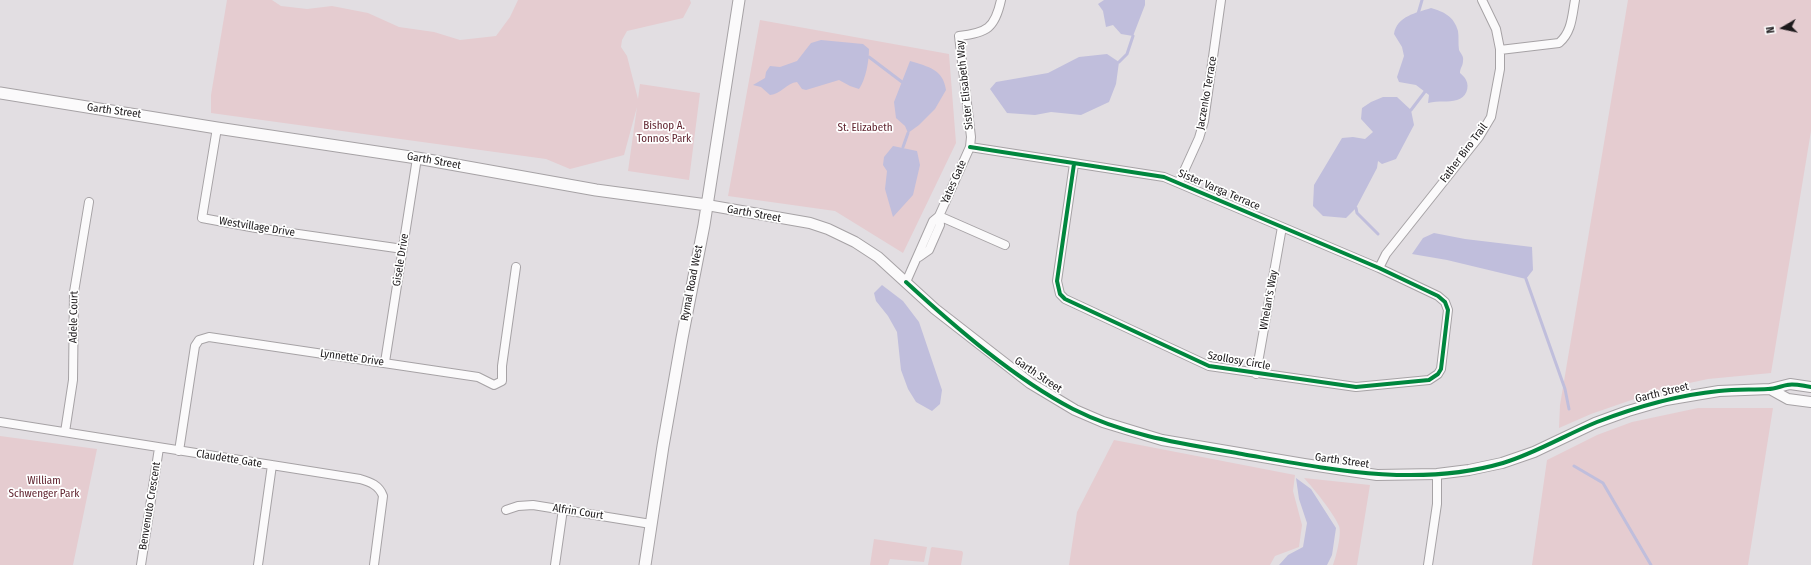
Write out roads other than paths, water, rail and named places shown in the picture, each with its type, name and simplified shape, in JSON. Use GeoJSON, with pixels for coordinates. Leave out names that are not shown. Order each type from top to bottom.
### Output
{"type":"FeatureCollection","features":[{"type":"Feature","properties":{"kind":"main road","name":"Rymal Road West"},"geometry":{"type":"LineString","coordinates":[[645,565],[682,338],[707,205],[739,0]]}},
{"type":"Feature","properties":{"kind":"main road","name":"Garth Street"},"geometry":{"type":"LineString","coordinates":[[0,93],[417,158],[596,190],[707,205]]}},
{"type":"Feature","properties":{"kind":"street","name":"Sister Elisabeth Way"},"geometry":{"type":"LineString","coordinates":[[970,148],[971,137],[959,36],[977,34],[990,26],[998,16],[1001,0]]}},
{"type":"Feature","properties":{"kind":"street","name":"Jaczenko Terrace"},"geometry":{"type":"LineString","coordinates":[[1179,182],[1199,138],[1204,121],[1221,0]]}},
{"type":"Feature","properties":{"kind":"street","name":"Father Biro Trail"},"geometry":{"type":"LineString","coordinates":[[1379,268],[1386,254],[1479,136],[1491,117],[1500,69],[1500,50],[1496,29],[1482,0]]}},
{"type":"Feature","properties":{"kind":"street"},"geometry":{"type":"LineString","coordinates":[[1500,50],[1559,43],[1565,38],[1570,28],[1574,0]]}},
{"type":"Feature","properties":{"kind":"street","name":"Westvillage Drive"},"geometry":{"type":"LineString","coordinates":[[217,128],[202,218],[256,228],[402,249]]}},
{"type":"Feature","properties":{"kind":"street","name":"Sister Varga Terrace"},"geometry":{"type":"LineString","coordinates":[[970,148],[1164,177],[1179,182],[1379,268],[1438,296],[1445,302]]}},
{"type":"Feature","properties":{"kind":"street","name":"Yates Gate"},"geometry":{"type":"LineString","coordinates":[[906,282],[918,257],[929,250],[940,225],[939,216],[970,148]]}},
{"type":"Feature","properties":{"kind":"street","name":"Gisele Drive"},"geometry":{"type":"LineString","coordinates":[[385,362],[417,158]]}},
{"type":"Feature","properties":{"kind":"street","name":"Szollosy Circle"},"geometry":{"type":"LineString","coordinates":[[1074,164],[1057,281],[1060,294],[1065,299],[1209,366],[1256,374],[1356,387],[1429,380],[1438,374],[1441,369],[1448,310],[1445,302]]}},
{"type":"Feature","properties":{"kind":"street","name":"Adele Court"},"geometry":{"type":"LineString","coordinates":[[65,432],[73,380],[74,292],[88,202]]}},
{"type":"Feature","properties":{"kind":"street","name":"Garth Street"},"geometry":{"type":"LineString","coordinates":[[707,205],[810,223],[863,246],[946,318],[1030,383],[1075,410],[1125,430],[1175,442],[1347,471],[1378,475],[1437,474],[1468,470],[1502,463],[1534,452],[1595,423],[1628,411],[1666,400],[1719,391],[1770,389],[1790,384],[1811,387]]}},
{"type":"Feature","properties":{"kind":"street","name":"Yates Gate"},"geometry":{"type":"LineString","coordinates":[[939,216],[1005,245]]}},
{"type":"Feature","properties":{"kind":"street","name":"Whelan's Way"},"geometry":{"type":"LineString","coordinates":[[1256,374],[1282,227]]}},
{"type":"Feature","properties":{"kind":"street","name":"Lynnette Drive"},"geometry":{"type":"LineString","coordinates":[[179,451],[194,346],[199,340],[209,337],[478,377],[494,385],[502,381],[502,366],[516,267]]}},
{"type":"Feature","properties":{"kind":"street","name":"Garth Street"},"geometry":{"type":"LineString","coordinates":[[1770,389],[1788,399],[1811,402]]}},
{"type":"Feature","properties":{"kind":"street","name":"Claudette Gate"},"geometry":{"type":"LineString","coordinates":[[0,422],[360,479],[369,482],[380,489],[383,496],[374,565]]}},
{"type":"Feature","properties":{"kind":"street","name":"Benvenuto Crescent"},"geometry":{"type":"LineString","coordinates":[[141,565],[159,448]]}},
{"type":"Feature","properties":{"kind":"street"},"geometry":{"type":"LineString","coordinates":[[258,565],[272,465]]}},
{"type":"Feature","properties":{"kind":"street"},"geometry":{"type":"LineString","coordinates":[[1428,565],[1437,504],[1437,474]]}},
{"type":"Feature","properties":{"kind":"street","name":"Alfrin Court"},"geometry":{"type":"LineString","coordinates":[[506,510],[518,506],[533,505],[651,524]]}},
{"type":"Feature","properties":{"kind":"street"},"geometry":{"type":"LineString","coordinates":[[555,565],[563,509]]}},
{"type":"Feature","properties":{"kind":"water"},"geometry":{"type":"Polygon","coordinates":[[[1104,0],[1145,0],[1145,5],[1133,36],[1121,34],[1113,25],[1106,27],[1103,11],[1098,4],[1104,0]]]}},
{"type":"Feature","properties":{"kind":"water"},"geometry":{"type":"Polygon","coordinates":[[[1431,8],[1448,15],[1454,22],[1458,31],[1459,50],[1463,56],[1463,64],[1460,73],[1466,79],[1468,86],[1465,95],[1457,100],[1428,103],[1429,95],[1416,85],[1399,82],[1397,77],[1404,56],[1402,47],[1394,34],[1396,28],[1403,19],[1408,16],[1431,8]]]}},
{"type":"Feature","properties":{"kind":"water"},"geometry":{"type":"Polygon","coordinates":[[[821,40],[863,44],[869,49],[867,70],[859,89],[839,80],[806,90],[802,89],[797,82],[790,84],[777,93],[770,95],[761,87],[753,85],[765,78],[766,72],[770,66],[780,67],[797,61],[811,43],[821,40]]]}},
{"type":"Feature","properties":{"kind":"water"},"geometry":{"type":"Polygon","coordinates":[[[1107,54],[1119,62],[1116,84],[1109,102],[1081,115],[1051,112],[1035,115],[1007,113],[990,89],[996,82],[1048,73],[1079,57],[1107,54]]]}},
{"type":"Feature","properties":{"kind":"water"},"geometry":{"type":"Polygon","coordinates":[[[910,61],[929,67],[938,73],[942,77],[946,90],[935,109],[919,125],[908,133],[905,126],[896,118],[894,102],[910,61]]]}},
{"type":"Feature","properties":{"kind":"water"},"geometry":{"type":"Polygon","coordinates":[[[1383,97],[1397,97],[1411,110],[1414,125],[1396,159],[1382,164],[1378,161],[1377,168],[1356,208],[1346,218],[1323,216],[1313,206],[1314,185],[1342,138],[1353,137],[1365,139],[1373,132],[1361,119],[1362,108],[1383,97]]]}},
{"type":"Feature","properties":{"kind":"water"},"geometry":{"type":"Polygon","coordinates":[[[893,146],[917,151],[920,165],[913,195],[893,217],[885,189],[887,171],[883,165],[884,157],[893,146]]]}},
{"type":"Feature","properties":{"kind":"water"},"geometry":{"type":"Polygon","coordinates":[[[1434,233],[1465,239],[1532,247],[1533,270],[1526,279],[1447,260],[1412,254],[1423,238],[1434,233]]]}},
{"type":"Feature","properties":{"kind":"water"},"geometry":{"type":"Polygon","coordinates":[[[882,285],[903,301],[919,322],[942,390],[940,404],[932,411],[916,402],[908,389],[901,370],[897,332],[888,316],[876,301],[874,293],[882,285]]]}},
{"type":"Feature","properties":{"kind":"water"},"geometry":{"type":"Polygon","coordinates":[[[1296,478],[1311,489],[1336,528],[1332,555],[1327,565],[1279,565],[1288,555],[1303,547],[1307,523],[1299,499],[1296,478]]]}},
{"type":"Feature","properties":{"kind":"waterway"},"geometry":{"type":"LineString","coordinates":[[1418,14],[1422,0]]}},
{"type":"Feature","properties":{"kind":"waterway"},"geometry":{"type":"LineString","coordinates":[[1119,62],[1127,54],[1133,36]]}},
{"type":"Feature","properties":{"kind":"waterway"},"geometry":{"type":"LineString","coordinates":[[869,57],[902,82]]}},
{"type":"Feature","properties":{"kind":"waterway"},"geometry":{"type":"LineString","coordinates":[[1411,110],[1427,89]]}},
{"type":"Feature","properties":{"kind":"waterway"},"geometry":{"type":"LineString","coordinates":[[903,147],[908,133]]}},
{"type":"Feature","properties":{"kind":"waterway"},"geometry":{"type":"LineString","coordinates":[[1356,208],[1357,213],[1378,234]]}},
{"type":"Feature","properties":{"kind":"waterway"},"geometry":{"type":"LineString","coordinates":[[1526,279],[1565,389],[1569,409]]}},
{"type":"Feature","properties":{"kind":"waterway"},"geometry":{"type":"LineString","coordinates":[[1574,466],[1603,483],[1651,565]]}},
{"type":"Feature","properties":{"kind":"park label","name":"St. Elizabeth"},"geometry":{"type":"Point","coordinates":[865,128]}},
{"type":"Feature","properties":{"kind":"park label","name":"Bishop A. Tonnos Park"},"geometry":{"type":"Point","coordinates":[664,132]}},
{"type":"Feature","properties":{"kind":"park label","name":"William Schwenger Park"},"geometry":{"type":"Point","coordinates":[44,487]}}]}
